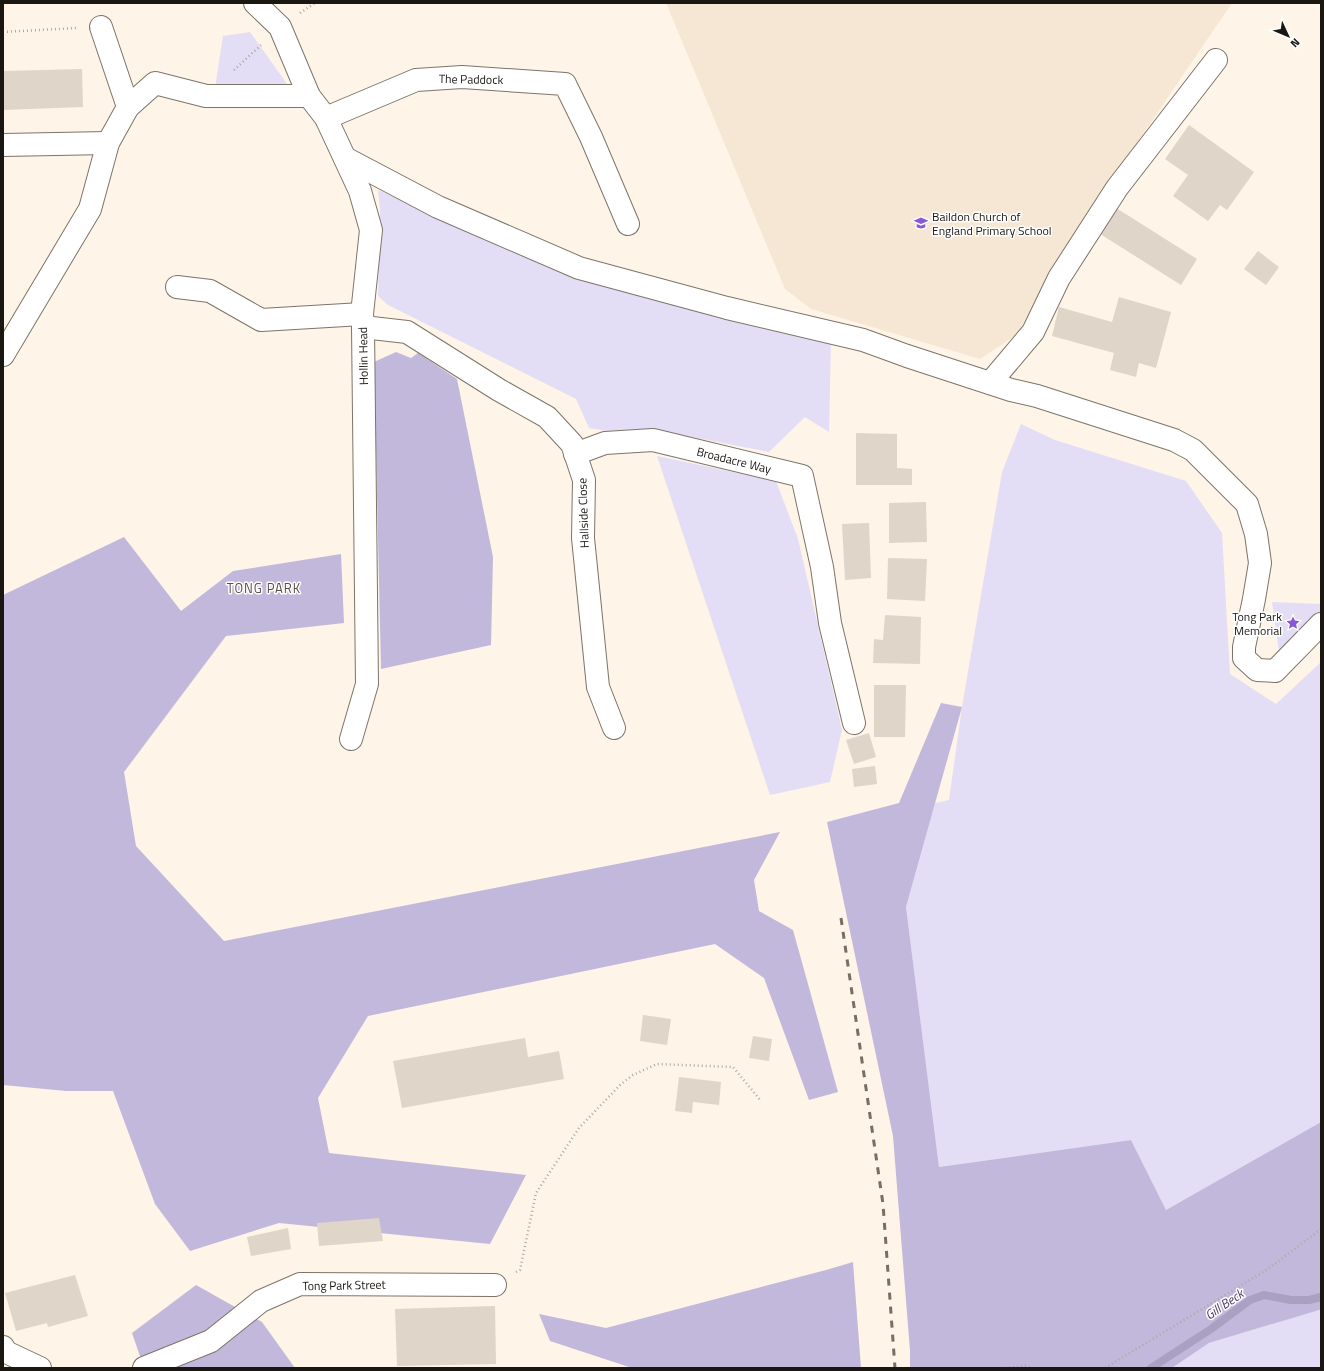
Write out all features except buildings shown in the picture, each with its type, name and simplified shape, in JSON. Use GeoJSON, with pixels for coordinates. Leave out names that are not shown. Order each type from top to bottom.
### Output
{"type":"FeatureCollection","features":[{"type":"Feature","properties":{"kind":"street","name":"Hollin Head"},"geometry":{"type":"LineString","coordinates":[[254,3],[280,27],[309,96],[326,118],[360,191],[371,230],[362,320],[367,684],[351,739]]}},
{"type":"Feature","properties":{"kind":"street"},"geometry":{"type":"LineString","coordinates":[[101,27],[128,107]]}},
{"type":"Feature","properties":{"kind":"street"},"geometry":{"type":"LineString","coordinates":[[990,383],[1033,332],[1059,278],[1117,188],[1216,60]]}},
{"type":"Feature","properties":{"kind":"street","name":"The Paddock"},"geometry":{"type":"LineString","coordinates":[[326,118],[416,80],[462,76],[565,84],[591,137],[628,224]]}},
{"type":"Feature","properties":{"kind":"street"},"geometry":{"type":"LineString","coordinates":[[3,355],[90,209],[108,143],[128,107],[155,83],[206,96],[309,96]]}},
{"type":"Feature","properties":{"kind":"street"},"geometry":{"type":"LineString","coordinates":[[3,145],[108,143]]}},
{"type":"Feature","properties":{"kind":"street"},"geometry":{"type":"LineString","coordinates":[[345,158],[438,207],[580,268],[727,308],[863,340],[906,356],[1174,440],[1193,450],[1247,504],[1256,534],[1260,563],[1244,647],[1244,658],[1257,670],[1275,671],[1321,624]]}},
{"type":"Feature","properties":{"kind":"street","name":"Hallside Close"},"geometry":{"type":"LineString","coordinates":[[177,288],[210,291],[261,320],[362,320],[407,332],[499,390],[547,417],[572,444],[584,480],[583,538],[598,687],[614,728]]}},
{"type":"Feature","properties":{"kind":"street","name":"Broadacre Way"},"geometry":{"type":"LineString","coordinates":[[575,454],[605,443],[653,440],[802,476],[822,567],[830,623],[854,723]]}},
{"type":"Feature","properties":{"kind":"street","name":"Tong Park Street"},"geometry":{"type":"LineString","coordinates":[[144,1368],[211,1342],[261,1301],[300,1284],[495,1284]]}},
{"type":"Feature","properties":{"kind":"street"},"geometry":{"type":"LineString","coordinates":[[3,1347],[6,1352],[40,1368]]}},
{"type":"Feature","properties":{"kind":"path"},"geometry":{"type":"LineString","coordinates":[[3,32],[101,27]]}},
{"type":"Feature","properties":{"kind":"path"},"geometry":{"type":"LineString","coordinates":[[495,1284],[520,1270],[536,1193],[579,1128],[621,1084],[633,1075],[657,1064],[733,1067],[760,1101]]}},
{"type":"Feature","properties":{"kind":"path"},"geometry":{"type":"LineString","coordinates":[[1105,1368],[1268,1269],[1321,1229]]}},
{"type":"Feature","properties":{"kind":"path"},"geometry":{"type":"LineString","coordinates":[[1001,1368],[1025,1366],[1032,1368]]}},
{"type":"Feature","properties":{"kind":"shaded area","name":"Baildon Church of England Primary School"},"geometry":{"type":"Polygon","coordinates":[[[666,3],[1232,3],[1128,156],[1016,335],[980,359],[811,309],[785,289],[666,3]]]}},
{"type":"Feature","properties":{"kind":"shaded area"},"geometry":{"type":"Polygon","coordinates":[[[250,32],[287,84],[272,90],[215,88],[223,36],[250,32]]]}},
{"type":"Feature","properties":{"kind":"shaded area"},"geometry":{"type":"Polygon","coordinates":[[[378,190],[551,269],[739,323],[831,341],[829,432],[805,417],[769,452],[656,430],[636,429],[607,431],[589,428],[576,399],[388,305],[378,296],[380,209],[378,190]]]}},
{"type":"Feature","properties":{"kind":"shaded area"},"geometry":{"type":"Polygon","coordinates":[[[396,352],[411,358],[418,353],[457,379],[493,557],[491,645],[381,669],[374,362],[396,352]]]}},
{"type":"Feature","properties":{"kind":"shaded area"},"geometry":{"type":"Polygon","coordinates":[[[1021,424],[1055,440],[1186,481],[1222,533],[1230,674],[1276,704],[1321,662],[1321,1122],[1166,1210],[1131,1140],[939,1167],[906,907],[935,803],[949,800],[962,707],[1002,472],[1021,424]]]}},
{"type":"Feature","properties":{"kind":"shaded area"},"geometry":{"type":"Polygon","coordinates":[[[657,456],[776,481],[798,539],[842,730],[830,782],[770,795],[657,456]]]}},
{"type":"Feature","properties":{"kind":"shaded area"},"geometry":{"type":"Polygon","coordinates":[[[124,537],[181,611],[233,571],[341,554],[344,623],[226,636],[124,772],[136,846],[224,941],[780,832],[754,880],[759,911],[793,930],[838,1092],[809,1100],[764,978],[715,944],[368,1016],[318,1098],[329,1153],[526,1175],[490,1244],[279,1223],[190,1251],[155,1204],[113,1091],[66,1091],[3,1085],[3,595],[124,537]]]}},
{"type":"Feature","properties":{"kind":"shaded area"},"geometry":{"type":"Polygon","coordinates":[[[1272,602],[1321,604],[1321,615],[1280,659],[1272,602]]]}},
{"type":"Feature","properties":{"kind":"shaded area"},"geometry":{"type":"Polygon","coordinates":[[[941,703],[962,707],[906,907],[939,1167],[1131,1140],[1166,1210],[1321,1122],[1321,1309],[1209,1343],[1172,1368],[910,1368],[910,1351],[893,1136],[827,822],[899,803],[941,703]]]}},
{"type":"Feature","properties":{"kind":"shaded area"},"geometry":{"type":"Polygon","coordinates":[[[853,1262],[861,1368],[632,1368],[550,1341],[539,1314],[606,1328],[853,1262]]]}},
{"type":"Feature","properties":{"kind":"shaded area"},"geometry":{"type":"Polygon","coordinates":[[[196,1285],[262,1322],[295,1368],[144,1368],[132,1333],[196,1285]]]}},
{"type":"Feature","properties":{"kind":"shaded area"},"geometry":{"type":"Polygon","coordinates":[[[1321,1309],[1321,1368],[1172,1368],[1209,1343],[1321,1309]]]}},
{"type":"Feature","properties":{"kind":"waterway","name":"Gill Beck"},"geometry":{"type":"LineString","coordinates":[[1151,1368],[1211,1329],[1250,1300],[1264,1295],[1291,1300],[1309,1300],[1321,1297]]}},
{"type":"Feature","properties":{"kind":"railway"},"geometry":{"type":"LineString","coordinates":[[841,918],[883,1204],[895,1368]]}},
{"type":"Feature","properties":{"kind":"place","name":"Baildon Church of England Primary School"},"geometry":{"type":"Point","coordinates":[921,223]}},
{"type":"Feature","properties":{"kind":"place","name":"Tong Park Memorial"},"geometry":{"type":"Point","coordinates":[1293,623]}},
{"type":"Feature","properties":{"kind":"district","name":"TONG PARK"},"geometry":{"type":"Point","coordinates":[264,588]}}]}
